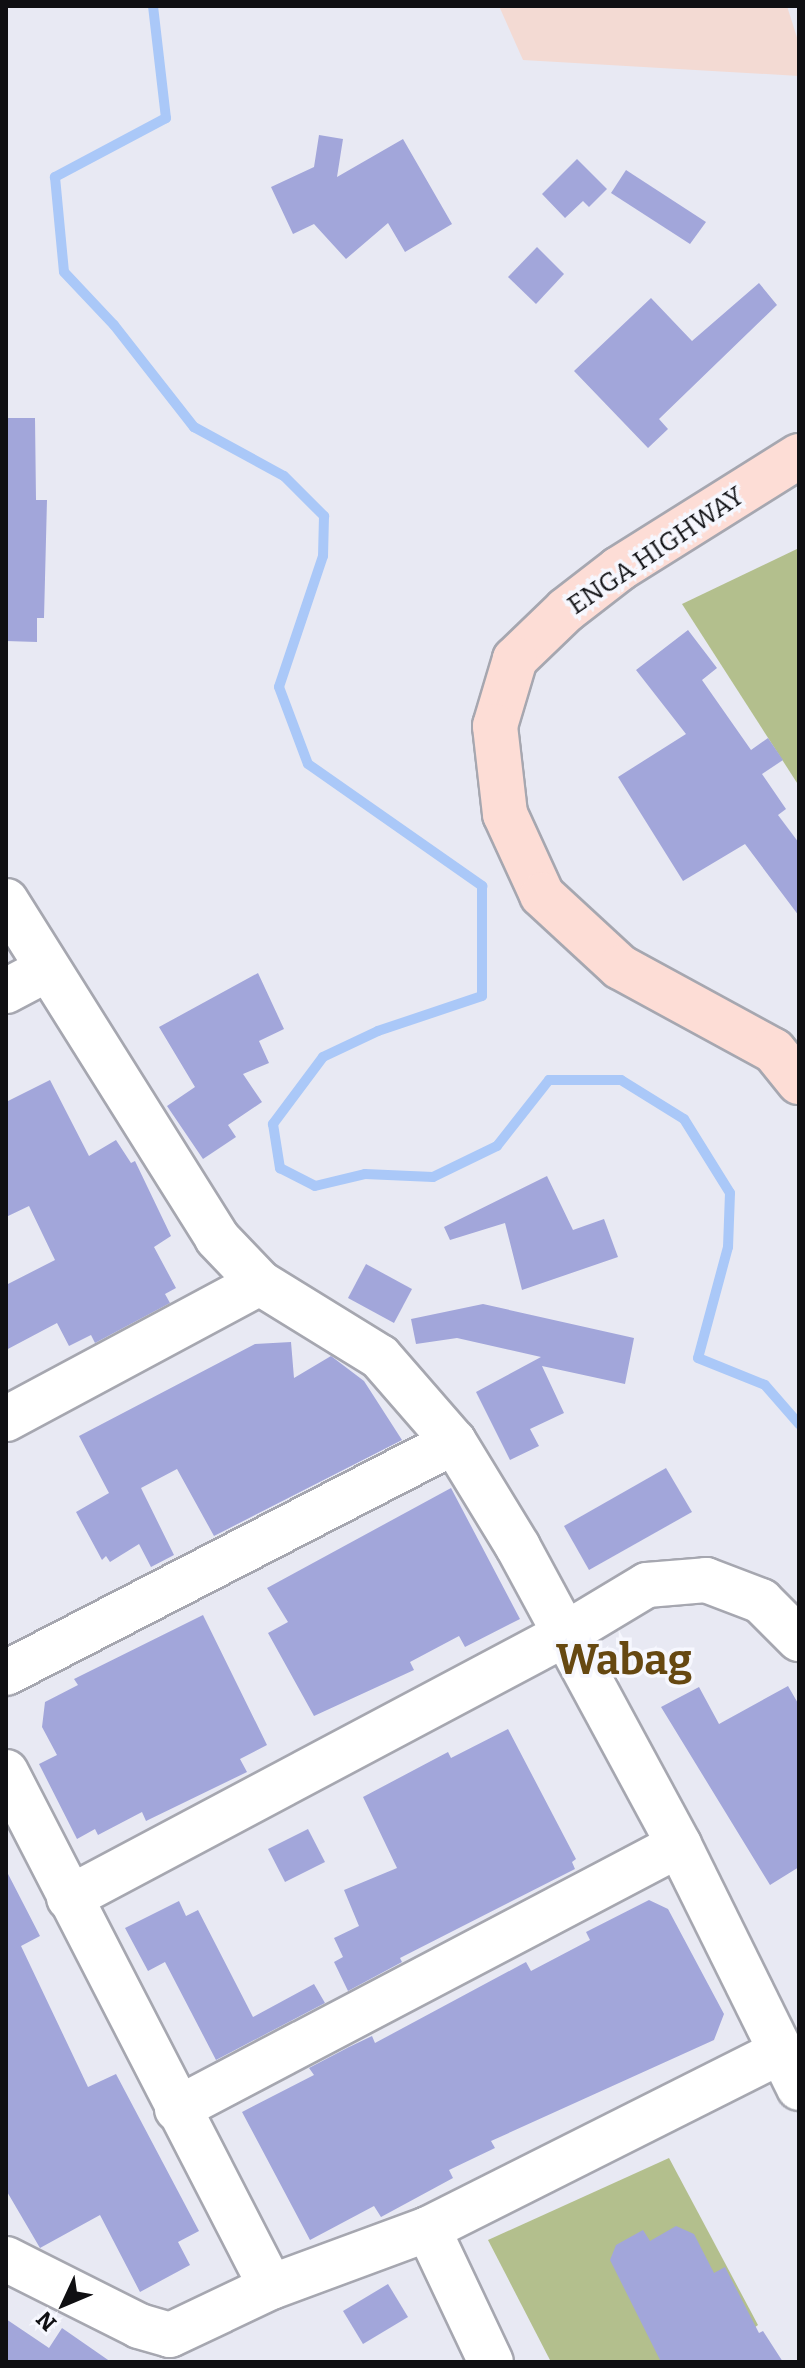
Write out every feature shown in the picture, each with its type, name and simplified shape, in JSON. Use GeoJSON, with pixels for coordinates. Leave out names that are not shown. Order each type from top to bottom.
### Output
{"type":"FeatureCollection","features":[{"type":"Feature","properties":{"kind":"main road","name":"ENGA HIGHWAY"},"geometry":{"type":"LineString","coordinates":[[799,456],[619,569],[566,610],[515,659],[495,726],[505,814],[542,895],[620,967],[774,1051],[799,1082]]}},
{"type":"Feature","properties":{"kind":"street"},"geometry":{"type":"LineString","coordinates":[[6,901],[46,970],[217,1238],[260,1283],[380,1357],[454,1442],[518,1547],[562,1636],[679,1845],[790,2070],[428,2229],[271,2287],[170,2335],[139,2326],[6,2259]]}},
{"type":"Feature","properties":{"kind":"street"},"geometry":{"type":"LineString","coordinates":[[6,991],[46,970]]}},
{"type":"Feature","properties":{"kind":"street"},"geometry":{"type":"LineString","coordinates":[[6,1419],[260,1283]]}},
{"type":"Feature","properties":{"kind":"street"},"geometry":{"type":"LineString","coordinates":[[6,1673],[454,1442]]}},
{"type":"Feature","properties":{"kind":"street"},"geometry":{"type":"LineString","coordinates":[[69,1898],[562,1636],[647,1585],[706,1580],[761,1601],[799,1639]]}},
{"type":"Feature","properties":{"kind":"street"},"geometry":{"type":"LineString","coordinates":[[761,1601],[799,1665]]}},
{"type":"Feature","properties":{"kind":"street"},"geometry":{"type":"LineString","coordinates":[[6,1772],[271,2287]]}},
{"type":"Feature","properties":{"kind":"street"},"geometry":{"type":"LineString","coordinates":[[177,2109],[679,1845]]}},
{"type":"Feature","properties":{"kind":"street"},"geometry":{"type":"LineString","coordinates":[[428,2229],[491,2362]]}},
{"type":"Feature","properties":{"kind":"shaded area"},"geometry":{"type":"Polygon","coordinates":[[[499,6],[787,6],[799,44],[799,76],[523,60],[499,6]]]}},
{"type":"Feature","properties":{"kind":"green space"},"geometry":{"type":"Polygon","coordinates":[[[799,548],[799,786],[682,604],[799,548]]]}},
{"type":"Feature","properties":{"kind":"green space"},"geometry":{"type":"Polygon","coordinates":[[[669,2158],[758,2325],[707,2362],[551,2362],[488,2240],[669,2158]]]}},
{"type":"Feature","properties":{"kind":"building"},"geometry":{"type":"Polygon","coordinates":[[[319,135],[343,139],[337,177],[403,139],[452,224],[405,252],[388,223],[346,259],[314,224],[293,234],[271,187],[314,167],[319,135]]]}},
{"type":"Feature","properties":{"kind":"building"},"geometry":{"type":"Polygon","coordinates":[[[577,159],[607,189],[589,207],[583,201],[565,218],[542,194],[577,159]]]}},
{"type":"Feature","properties":{"kind":"building"},"geometry":{"type":"Polygon","coordinates":[[[626,170],[706,222],[690,244],[611,193],[626,170]]]}},
{"type":"Feature","properties":{"kind":"building"},"geometry":{"type":"Polygon","coordinates":[[[537,247],[564,274],[536,304],[508,277],[537,247]]]}},
{"type":"Feature","properties":{"kind":"building"},"geometry":{"type":"Polygon","coordinates":[[[759,283],[777,305],[659,419],[668,429],[648,448],[574,371],[651,298],[692,341],[759,283]]]}},
{"type":"Feature","properties":{"kind":"building"},"geometry":{"type":"Polygon","coordinates":[[[6,418],[35,418],[36,500],[47,500],[44,618],[37,618],[37,642],[6,641],[6,418]]]}},
{"type":"Feature","properties":{"kind":"building"},"geometry":{"type":"Polygon","coordinates":[[[688,630],[717,668],[702,680],[751,750],[768,738],[783,760],[762,774],[786,809],[778,815],[799,843],[799,916],[745,844],[683,881],[618,777],[686,734],[636,670],[688,630]]]}},
{"type":"Feature","properties":{"kind":"building"},"geometry":{"type":"Polygon","coordinates":[[[258,973],[284,1029],[259,1041],[269,1063],[243,1074],[262,1102],[228,1125],[236,1137],[203,1159],[167,1106],[195,1087],[159,1027],[258,973]]]}},
{"type":"Feature","properties":{"kind":"building"},"geometry":{"type":"Polygon","coordinates":[[[50,1080],[89,1156],[116,1140],[131,1163],[135,1161],[171,1236],[154,1247],[176,1288],[165,1294],[170,1303],[95,1343],[91,1335],[69,1346],[57,1323],[6,1350],[6,1285],[55,1260],[29,1206],[6,1217],[6,1102],[50,1080]]]}},
{"type":"Feature","properties":{"kind":"building"},"geometry":{"type":"Polygon","coordinates":[[[547,1176],[573,1230],[604,1219],[618,1257],[522,1290],[505,1223],[450,1240],[444,1227],[547,1176]]]}},
{"type":"Feature","properties":{"kind":"building"},"geometry":{"type":"Polygon","coordinates":[[[366,1264],[412,1289],[394,1323],[348,1298],[366,1264]]]}},
{"type":"Feature","properties":{"kind":"building"},"geometry":{"type":"Polygon","coordinates":[[[483,1304],[634,1338],[625,1384],[542,1366],[564,1413],[530,1429],[539,1446],[510,1460],[476,1392],[541,1357],[457,1338],[416,1344],[411,1319],[483,1304]]]}},
{"type":"Feature","properties":{"kind":"building"},"geometry":{"type":"Polygon","coordinates":[[[291,1342],[294,1378],[331,1356],[364,1381],[402,1440],[214,1536],[177,1469],[141,1488],[174,1555],[151,1567],[139,1544],[110,1562],[106,1556],[102,1560],[76,1512],[109,1493],[79,1436],[255,1344],[291,1342]]]}},
{"type":"Feature","properties":{"kind":"building"},"geometry":{"type":"Polygon","coordinates":[[[666,1468],[692,1512],[589,1570],[564,1526],[666,1468]]]}},
{"type":"Feature","properties":{"kind":"building"},"geometry":{"type":"Polygon","coordinates":[[[451,1488],[520,1619],[465,1647],[459,1636],[410,1662],[414,1670],[314,1716],[268,1633],[288,1622],[267,1588],[451,1488]]]}},
{"type":"Feature","properties":{"kind":"building"},"geometry":{"type":"Polygon","coordinates":[[[203,1615],[267,1745],[240,1759],[247,1772],[146,1821],[142,1812],[98,1835],[95,1829],[77,1839],[39,1764],[57,1755],[42,1727],[45,1702],[78,1685],[74,1679],[203,1615]]]}},
{"type":"Feature","properties":{"kind":"building"},"geometry":{"type":"Polygon","coordinates":[[[788,1686],[799,1705],[799,1867],[770,1885],[661,1707],[699,1687],[719,1724],[788,1686]]]}},
{"type":"Feature","properties":{"kind":"building"},"geometry":{"type":"Polygon","coordinates":[[[508,1729],[576,1859],[572,1862],[575,1869],[400,1958],[402,1962],[348,1991],[334,1962],[343,1957],[334,1938],[359,1926],[344,1890],[397,1868],[363,1797],[448,1752],[451,1758],[508,1729]]]}},
{"type":"Feature","properties":{"kind":"building"},"geometry":{"type":"Polygon","coordinates":[[[308,1829],[325,1862],[285,1882],[268,1849],[308,1829]]]}},
{"type":"Feature","properties":{"kind":"building"},"geometry":{"type":"Polygon","coordinates":[[[6,1870],[40,1936],[21,1946],[88,2087],[116,2074],[199,2231],[178,2242],[190,2265],[140,2292],[100,2215],[40,2248],[6,2190],[6,1870]]]}},
{"type":"Feature","properties":{"kind":"building"},"geometry":{"type":"Polygon","coordinates":[[[649,1900],[668,1909],[724,2014],[714,2040],[491,2141],[495,2148],[449,2170],[453,2178],[381,2217],[374,2206],[310,2240],[242,2112],[314,2075],[309,2068],[349,2047],[372,2036],[375,2043],[526,1962],[531,1971],[590,1940],[586,1932],[649,1900]]]}},
{"type":"Feature","properties":{"kind":"building"},"geometry":{"type":"Polygon","coordinates":[[[179,1901],[186,1916],[198,1910],[253,2017],[314,1984],[325,2003],[216,2060],[165,1962],[148,1971],[125,1928],[179,1901]]]}},
{"type":"Feature","properties":{"kind":"building"},"geometry":{"type":"Polygon","coordinates":[[[676,2226],[694,2234],[714,2273],[725,2267],[759,2333],[763,2331],[783,2362],[661,2362],[610,2260],[616,2245],[643,2230],[650,2241],[676,2226]]]}},
{"type":"Feature","properties":{"kind":"building"},"geometry":{"type":"Polygon","coordinates":[[[388,2284],[408,2317],[363,2344],[343,2311],[388,2284]]]}},
{"type":"Feature","properties":{"kind":"building"},"geometry":{"type":"Polygon","coordinates":[[[6,2319],[49,2348],[62,2328],[111,2362],[6,2362],[6,2319]]]}},
{"type":"Feature","properties":{"kind":"waterway"},"geometry":{"type":"LineString","coordinates":[[153,6],[166,118],[55,177],[64,272],[114,325],[194,427],[284,476],[324,516],[323,556],[279,687],[308,764],[482,886],[482,996],[378,1031],[323,1057],[273,1124],[280,1168],[315,1186],[365,1174],[433,1177],[497,1146],[549,1080],[621,1080],[684,1119],[730,1193],[728,1247],[698,1358],[765,1385],[799,1424]]}},
{"type":"Feature","properties":{"kind":"district","name":"Wabag"},"geometry":{"type":"Point","coordinates":[624,1660]}}]}
